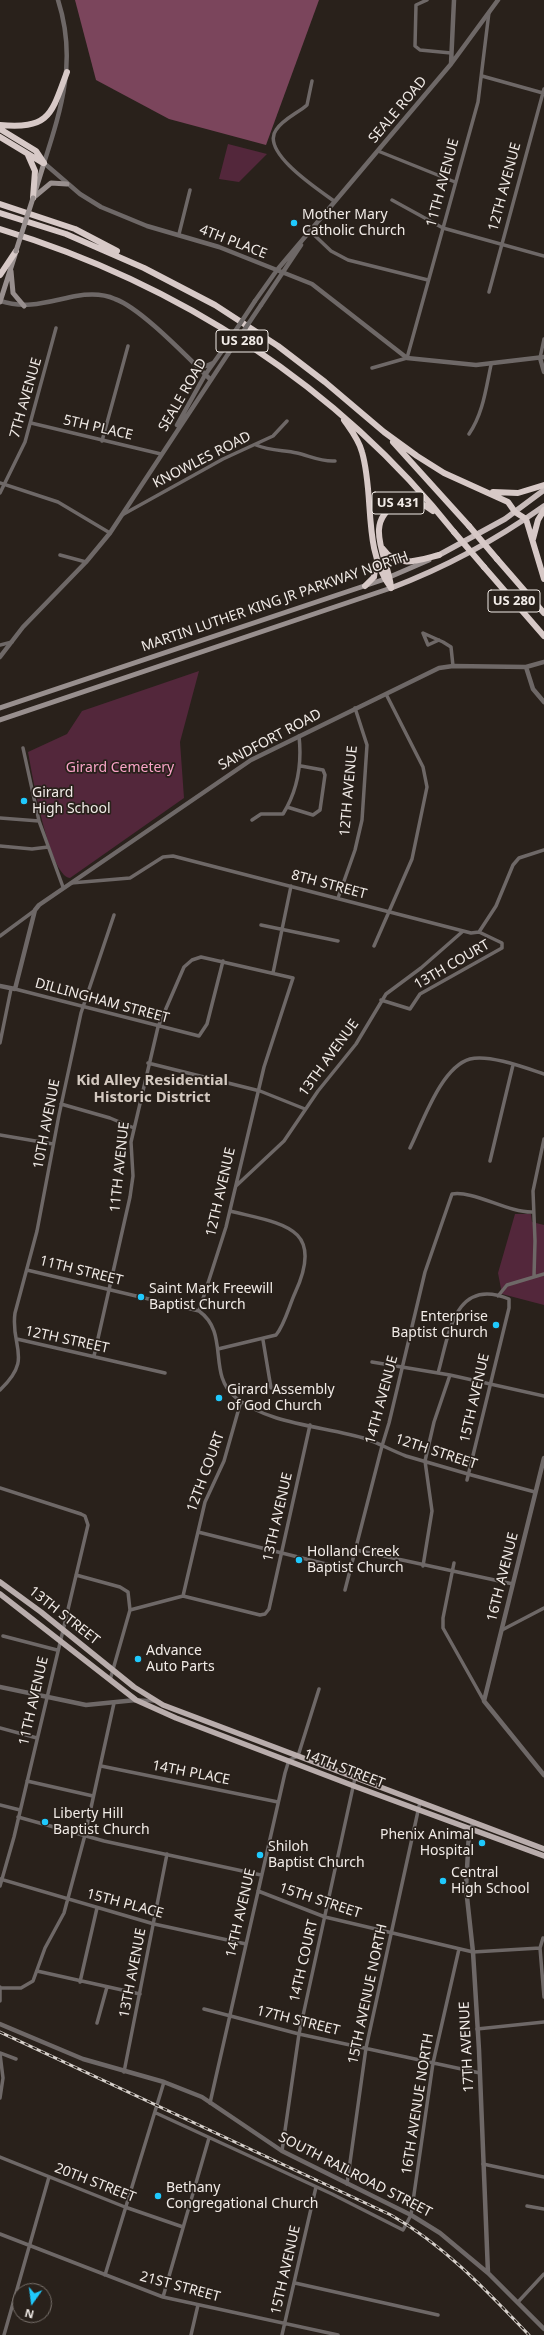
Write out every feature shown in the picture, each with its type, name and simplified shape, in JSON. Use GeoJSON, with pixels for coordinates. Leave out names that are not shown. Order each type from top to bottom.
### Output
{"type":"FeatureCollection","features":[{"type":"Feature","properties":{"kind":"highway"},"geometry":{"type":"LineString","coordinates":[[0,125],[22,127],[43,120],[53,108],[67,72]]}},
{"type":"Feature","properties":{"kind":"highway"},"geometry":{"type":"LineString","coordinates":[[0,129],[36,151],[44,163]]}},
{"type":"Feature","properties":{"kind":"highway"},"geometry":{"type":"LineString","coordinates":[[0,137],[28,155],[44,163]]}},
{"type":"Feature","properties":{"kind":"highway"},"geometry":{"type":"LineString","coordinates":[[28,155],[35,171],[33,198]]}},
{"type":"Feature","properties":{"kind":"highway"},"geometry":{"type":"LineString","coordinates":[[0,204],[75,229],[102,242],[144,268]]}},
{"type":"Feature","properties":{"kind":"highway","name":"US 280"},"geometry":{"type":"LineString","coordinates":[[0,213],[66,234],[144,268],[215,305],[278,346],[384,432],[544,613]]}},
{"type":"Feature","properties":{"kind":"highway","name":"US 280"},"geometry":{"type":"LineString","coordinates":[[0,229],[97,262],[184,305],[271,359],[338,412],[382,452],[442,518],[544,636]]}},
{"type":"Feature","properties":{"kind":"highway"},"geometry":{"type":"LineString","coordinates":[[0,275],[16,251]]}},
{"type":"Feature","properties":{"kind":"highway"},"geometry":{"type":"LineString","coordinates":[[338,412],[356,437],[362,451],[368,475],[369,526],[376,556],[376,573],[373,580],[365,586]]}},
{"type":"Feature","properties":{"kind":"highway"},"geometry":{"type":"LineString","coordinates":[[384,432],[436,468],[508,502],[515,512],[526,519],[544,579]]}},
{"type":"Feature","properties":{"kind":"highway"},"geometry":{"type":"LineString","coordinates":[[489,492],[518,493],[544,485]]}},
{"type":"Feature","properties":{"kind":"highway","name":"MARTIN LUTHER KING JR PARKWAY NORTH"},"geometry":{"type":"LineString","coordinates":[[439,555],[515,512],[544,490]]}},
{"type":"Feature","properties":{"kind":"highway","name":"US 431"},"geometry":{"type":"LineString","coordinates":[[379,544],[378,529],[381,519],[390,507],[400,502],[413,500],[424,504],[442,518]]}},
{"type":"Feature","properties":{"kind":"highway","name":"MARTIN LUTHER KING JR PARKWAY NORTH"},"geometry":{"type":"LineString","coordinates":[[391,588],[466,556],[526,519],[544,506]]}},
{"type":"Feature","properties":{"kind":"highway"},"geometry":{"type":"LineString","coordinates":[[533,539],[538,520],[544,510]]}},
{"type":"Feature","properties":{"kind":"highway"},"geometry":{"type":"LineString","coordinates":[[379,544],[387,578]]}},
{"type":"Feature","properties":{"kind":"highway"},"geometry":{"type":"LineString","coordinates":[[379,544],[390,556],[403,562],[439,555]]}},
{"type":"Feature","properties":{"kind":"highway"},"geometry":{"type":"LineString","coordinates":[[376,556],[391,588]]}},
{"type":"Feature","properties":{"kind":"main road"},"geometry":{"type":"LineString","coordinates":[[0,301],[44,163]]}},
{"type":"Feature","properties":{"kind":"main road"},"geometry":{"type":"LineString","coordinates":[[33,198],[51,183],[67,184]]}},
{"type":"Feature","properties":{"kind":"main road"},"geometry":{"type":"LineString","coordinates":[[12,266],[13,293],[24,306]]}},
{"type":"Feature","properties":{"kind":"main road","name":"MARTIN LUTHER KING JR PARKWAY NORTH"},"geometry":{"type":"LineString","coordinates":[[0,708],[365,586],[439,555]]}},
{"type":"Feature","properties":{"kind":"main road","name":"MARTIN LUTHER KING JR PARKWAY NORTH"},"geometry":{"type":"LineString","coordinates":[[0,719],[391,588]]}},
{"type":"Feature","properties":{"kind":"main road","name":"13TH STREET"},"geometry":{"type":"LineString","coordinates":[[0,1582],[113,1669]]}},
{"type":"Feature","properties":{"kind":"main road","name":"13TH STREET"},"geometry":{"type":"LineString","coordinates":[[0,1594],[60,1639],[110,1680]]}},
{"type":"Feature","properties":{"kind":"main road"},"geometry":{"type":"LineString","coordinates":[[113,1669],[134,1687],[155,1701]]}},
{"type":"Feature","properties":{"kind":"main road"},"geometry":{"type":"LineString","coordinates":[[110,1680],[136,1700]]}},
{"type":"Feature","properties":{"kind":"main road","name":"14TH STREET"},"geometry":{"type":"LineString","coordinates":[[136,1700],[176,1718],[544,1856]]}},
{"type":"Feature","properties":{"kind":"main road","name":"14TH STREET"},"geometry":{"type":"LineString","coordinates":[[155,1701],[544,1849]]}},
{"type":"Feature","properties":{"kind":"street"},"geometry":{"type":"LineString","coordinates":[[44,163],[61,110],[67,72],[65,35],[58,0]]}},
{"type":"Feature","properties":{"kind":"street"},"geometry":{"type":"LineString","coordinates":[[427,0],[416,5],[415,46],[420,50],[451,54]]}},
{"type":"Feature","properties":{"kind":"street"},"geometry":{"type":"LineString","coordinates":[[451,64],[454,0]]}},
{"type":"Feature","properties":{"kind":"street","name":"SEALE ROAD"},"geometry":{"type":"LineString","coordinates":[[161,454],[205,375],[276,270],[451,64],[498,0]]}},
{"type":"Feature","properties":{"kind":"street","name":"11TH AVENUE"},"geometry":{"type":"LineString","coordinates":[[407,358],[478,102],[489,12]]}},
{"type":"Feature","properties":{"kind":"street"},"geometry":{"type":"LineString","coordinates":[[482,76],[544,91]]}},
{"type":"Feature","properties":{"kind":"street"},"geometry":{"type":"LineString","coordinates":[[312,81],[307,104],[279,126],[273,139],[277,149],[292,169],[334,201]]}},
{"type":"Feature","properties":{"kind":"street","name":"12TH AVENUE"},"geometry":{"type":"LineString","coordinates":[[489,292],[544,91]]}},
{"type":"Feature","properties":{"kind":"street"},"geometry":{"type":"LineString","coordinates":[[378,151],[455,182]]}},
{"type":"Feature","properties":{"kind":"street","name":"4TH PLACE"},"geometry":{"type":"LineString","coordinates":[[44,163],[67,184],[106,210],[147,226],[179,234],[284,272],[316,286],[378,337],[407,358]]}},
{"type":"Feature","properties":{"kind":"street"},"geometry":{"type":"LineString","coordinates":[[179,234],[190,190]]}},
{"type":"Feature","properties":{"kind":"street"},"geometry":{"type":"LineString","coordinates":[[392,200],[443,228],[544,256]]}},
{"type":"Feature","properties":{"kind":"street"},"geometry":{"type":"LineString","coordinates":[[310,231],[331,250],[348,260],[428,280]]}},
{"type":"Feature","properties":{"kind":"street","name":"SEALE ROAD"},"geometry":{"type":"LineString","coordinates":[[0,657],[86,562],[110,533],[310,231]]}},
{"type":"Feature","properties":{"kind":"street"},"geometry":{"type":"LineString","coordinates":[[0,301],[24,306],[77,296],[102,296],[116,299],[125,303],[144,319],[211,380]]}},
{"type":"Feature","properties":{"kind":"street","name":"7TH AVENUE"},"geometry":{"type":"LineString","coordinates":[[0,493],[2,484],[25,442],[56,328]]}},
{"type":"Feature","properties":{"kind":"street"},"geometry":{"type":"LineString","coordinates":[[544,339],[542,358],[544,372]]}},
{"type":"Feature","properties":{"kind":"street"},"geometry":{"type":"LineString","coordinates":[[102,441],[128,346]]}},
{"type":"Feature","properties":{"kind":"street"},"geometry":{"type":"LineString","coordinates":[[372,368],[407,358],[491,365],[542,358]]}},
{"type":"Feature","properties":{"kind":"street"},"geometry":{"type":"LineString","coordinates":[[193,363],[203,366],[214,362]]}},
{"type":"Feature","properties":{"kind":"street"},"geometry":{"type":"LineString","coordinates":[[469,434],[477,421],[485,397],[491,365]]}},
{"type":"Feature","properties":{"kind":"street","name":"KNOWLES ROAD"},"geometry":{"type":"LineString","coordinates":[[122,515],[212,465],[272,436],[287,421]]}},
{"type":"Feature","properties":{"kind":"street","name":"5TH PLACE"},"geometry":{"type":"LineString","coordinates":[[31,423],[161,454]]}},
{"type":"Feature","properties":{"kind":"street"},"geometry":{"type":"LineString","coordinates":[[256,445],[267,450],[296,453],[320,460],[335,461]]}},
{"type":"Feature","properties":{"kind":"street"},"geometry":{"type":"LineString","coordinates":[[2,484],[58,502],[110,533]]}},
{"type":"Feature","properties":{"kind":"street"},"geometry":{"type":"LineString","coordinates":[[60,554],[86,562]]}},
{"type":"Feature","properties":{"kind":"street"},"geometry":{"type":"LineString","coordinates":[[439,640],[451,647],[453,666]]}},
{"type":"Feature","properties":{"kind":"street"},"geometry":{"type":"LineString","coordinates":[[0,645],[12,642]]}},
{"type":"Feature","properties":{"kind":"street","name":"SANDFORT ROAD"},"geometry":{"type":"LineString","coordinates":[[35,910],[46,899],[234,770],[355,708],[439,668],[453,666],[526,668],[544,662]]}},
{"type":"Feature","properties":{"kind":"street"},"geometry":{"type":"LineString","coordinates":[[526,668],[533,689],[544,702]]}},
{"type":"Feature","properties":{"kind":"street"},"geometry":{"type":"LineString","coordinates":[[374,946],[412,859],[427,787],[424,767],[386,694]]}},
{"type":"Feature","properties":{"kind":"street","name":"12TH AVENUE"},"geometry":{"type":"LineString","coordinates":[[338,898],[355,850],[362,820],[367,745],[355,708]]}},
{"type":"Feature","properties":{"kind":"street"},"geometry":{"type":"LineString","coordinates":[[252,820],[261,814],[283,814],[287,807],[301,766],[299,736]]}},
{"type":"Feature","properties":{"kind":"street"},"geometry":{"type":"LineString","coordinates":[[23,748],[28,765],[39,821],[64,888]]}},
{"type":"Feature","properties":{"kind":"street"},"geometry":{"type":"LineString","coordinates":[[287,807],[313,815],[320,810],[325,775],[323,770],[301,766]]}},
{"type":"Feature","properties":{"kind":"street"},"geometry":{"type":"LineString","coordinates":[[0,818],[39,821]]}},
{"type":"Feature","properties":{"kind":"street"},"geometry":{"type":"LineString","coordinates":[[0,846],[32,849],[48,848]]}},
{"type":"Feature","properties":{"kind":"street"},"geometry":{"type":"LineString","coordinates":[[478,932],[499,900],[513,865],[519,858],[544,850]]}},
{"type":"Feature","properties":{"kind":"street","name":"8TH STREET"},"geometry":{"type":"LineString","coordinates":[[70,883],[130,878],[144,871],[155,861],[164,857],[173,856],[338,898],[462,932],[478,932]]}},
{"type":"Feature","properties":{"kind":"street"},"geometry":{"type":"LineString","coordinates":[[273,973],[280,930],[291,886]]}},
{"type":"Feature","properties":{"kind":"street"},"geometry":{"type":"LineString","coordinates":[[0,936],[35,910]]}},
{"type":"Feature","properties":{"kind":"street"},"geometry":{"type":"LineString","coordinates":[[0,1043],[35,910]]}},
{"type":"Feature","properties":{"kind":"street","name":"10TH AVENUE"},"geometry":{"type":"LineString","coordinates":[[17,1339],[14,1324],[37,1231],[62,1104],[84,1008],[114,915]]}},
{"type":"Feature","properties":{"kind":"street"},"geometry":{"type":"LineString","coordinates":[[261,925],[338,941]]}},
{"type":"Feature","properties":{"kind":"street","name":"13TH AVENUE"},"geometry":{"type":"LineString","coordinates":[[236,1186],[278,1148],[305,1110],[356,1044],[381,1000],[396,985],[421,968],[462,932]]}},
{"type":"Feature","properties":{"kind":"street","name":"13TH COURT"},"geometry":{"type":"LineString","coordinates":[[381,1000],[410,1009],[420,994],[502,948],[502,943],[499,940],[478,932]]}},
{"type":"Feature","properties":{"kind":"street","name":"11TH AVENUE"},"geometry":{"type":"LineString","coordinates":[[94,1356],[132,1187],[131,1142],[148,1063],[158,1027],[184,967],[192,960],[202,957],[293,978]]}},
{"type":"Feature","properties":{"kind":"street","name":"DILLINGHAM STREET"},"geometry":{"type":"LineString","coordinates":[[0,986],[158,1027],[199,1036],[207,1024],[224,961]]}},
{"type":"Feature","properties":{"kind":"street","name":"12TH AVENUE"},"geometry":{"type":"LineString","coordinates":[[199,1311],[230,1211],[243,1148],[260,1091],[264,1067],[293,978]]}},
{"type":"Feature","properties":{"kind":"street"},"geometry":{"type":"LineString","coordinates":[[410,1148],[445,1078],[456,1066],[470,1059],[485,1058],[544,1074]]}},
{"type":"Feature","properties":{"kind":"street"},"geometry":{"type":"LineString","coordinates":[[148,1063],[260,1091],[305,1110]]}},
{"type":"Feature","properties":{"kind":"street"},"geometry":{"type":"LineString","coordinates":[[490,1161],[513,1065]]}},
{"type":"Feature","properties":{"kind":"street"},"geometry":{"type":"LineString","coordinates":[[62,1104],[110,1118],[134,1128]]}},
{"type":"Feature","properties":{"kind":"street"},"geometry":{"type":"LineString","coordinates":[[0,1135],[53,1144]]}},
{"type":"Feature","properties":{"kind":"street"},"geometry":{"type":"LineString","coordinates":[[534,1276],[535,1230],[533,1191],[544,1139]]}},
{"type":"Feature","properties":{"kind":"street","name":"14TH AVENUE"},"geometry":{"type":"LineString","coordinates":[[345,1590],[382,1446],[390,1423],[428,1262],[452,1194],[482,1199],[521,1212],[533,1212]]}},
{"type":"Feature","properties":{"kind":"street"},"geometry":{"type":"LineString","coordinates":[[218,1349],[263,1340],[276,1335],[306,1267],[305,1247],[300,1239],[286,1225],[230,1211]]}},
{"type":"Feature","properties":{"kind":"street"},"geometry":{"type":"LineString","coordinates":[[37,1231],[43,1229]]}},
{"type":"Feature","properties":{"kind":"street","name":"11TH STREET"},"geometry":{"type":"LineString","coordinates":[[27,1270],[199,1311]]}},
{"type":"Feature","properties":{"kind":"street"},"geometry":{"type":"LineString","coordinates":[[438,1373],[454,1320],[465,1303],[475,1294],[498,1296],[506,1285],[544,1274]]}},
{"type":"Feature","properties":{"kind":"street","name":"15TH AVENUE"},"geometry":{"type":"LineString","coordinates":[[468,1474],[510,1303],[509,1299],[498,1296]]}},
{"type":"Feature","properties":{"kind":"street"},"geometry":{"type":"LineString","coordinates":[[199,1311],[213,1325],[216,1334],[221,1379],[226,1388],[241,1401]]}},
{"type":"Feature","properties":{"kind":"street","name":"12TH STREET"},"geometry":{"type":"LineString","coordinates":[[0,1390],[10,1380],[18,1362],[17,1339],[165,1373]]}},
{"type":"Feature","properties":{"kind":"street"},"geometry":{"type":"LineString","coordinates":[[263,1340],[271,1388]]}},
{"type":"Feature","properties":{"kind":"street"},"geometry":{"type":"LineString","coordinates":[[372,1362],[450,1375],[544,1396]]}},
{"type":"Feature","properties":{"kind":"street"},"geometry":{"type":"LineString","coordinates":[[423,1566],[432,1511],[425,1461],[434,1422],[450,1375]]}},
{"type":"Feature","properties":{"kind":"street","name":"12TH STREET"},"geometry":{"type":"LineString","coordinates":[[241,1401],[256,1410],[366,1439],[425,1461],[535,1492]]}},
{"type":"Feature","properties":{"kind":"street","name":"12TH COURT"},"geometry":{"type":"LineString","coordinates":[[183,1596],[208,1492],[226,1454],[241,1401]]}},
{"type":"Feature","properties":{"kind":"street","name":"13TH AVENUE"},"geometry":{"type":"LineString","coordinates":[[183,1596],[260,1615],[265,1614],[269,1609],[310,1425]]}},
{"type":"Feature","properties":{"kind":"street","name":"16TH AVENUE"},"geometry":{"type":"LineString","coordinates":[[484,1702],[544,1458]]}},
{"type":"Feature","properties":{"kind":"street"},"geometry":{"type":"LineString","coordinates":[[467,1480],[468,1474]]}},
{"type":"Feature","properties":{"kind":"street","name":"11TH AVENUE"},"geometry":{"type":"LineString","coordinates":[[0,1488],[80,1514],[88,1520],[87,1533],[57,1650],[20,1810],[0,1886]]}},
{"type":"Feature","properties":{"kind":"street"},"geometry":{"type":"LineString","coordinates":[[198,1532],[281,1551],[350,1570]]}},
{"type":"Feature","properties":{"kind":"street"},"geometry":{"type":"LineString","coordinates":[[356,1550],[423,1566],[513,1584]]}},
{"type":"Feature","properties":{"kind":"street"},"geometry":{"type":"LineString","coordinates":[[454,1563],[443,1618],[443,1628],[484,1702],[544,1775]]}},
{"type":"Feature","properties":{"kind":"street"},"geometry":{"type":"LineString","coordinates":[[76,1575],[124,1589],[128,1592],[130,1610],[110,1680]]}},
{"type":"Feature","properties":{"kind":"street"},"geometry":{"type":"LineString","coordinates":[[130,1610],[183,1596]]}},
{"type":"Feature","properties":{"kind":"street"},"geometry":{"type":"LineString","coordinates":[[502,1630],[544,1608]]}},
{"type":"Feature","properties":{"kind":"street"},"geometry":{"type":"LineString","coordinates":[[3,1636],[57,1650]]}},
{"type":"Feature","properties":{"kind":"street","name":"14TH STREET"},"geometry":{"type":"LineString","coordinates":[[0,1687],[86,1705],[136,1700],[155,1701]]}},
{"type":"Feature","properties":{"kind":"street"},"geometry":{"type":"LineString","coordinates":[[289,1760],[298,1756],[319,1689]]}},
{"type":"Feature","properties":{"kind":"street"},"geometry":{"type":"LineString","coordinates":[[0,2001],[0,1987],[26,1986],[33,1981],[45,1948],[62,1917],[69,1900],[101,1766],[114,1703]]}},
{"type":"Feature","properties":{"kind":"street"},"geometry":{"type":"LineString","coordinates":[[0,1728],[37,1738]]}},
{"type":"Feature","properties":{"kind":"street","name":"14TH AVENUE"},"geometry":{"type":"LineString","coordinates":[[210,2103],[231,2016],[261,1875],[289,1760]]}},
{"type":"Feature","properties":{"kind":"street","name":"14TH PLACE"},"geometry":{"type":"LineString","coordinates":[[101,1766],[278,1802]]}},
{"type":"Feature","properties":{"kind":"street","name":"14TH COURT"},"geometry":{"type":"LineString","coordinates":[[282,2152],[299,2034],[355,1778]]}},
{"type":"Feature","properties":{"kind":"street"},"geometry":{"type":"LineString","coordinates":[[27,1780],[93,1796]]}},
{"type":"Feature","properties":{"kind":"street"},"geometry":{"type":"LineString","coordinates":[[419,1810],[420,1802]]}},
{"type":"Feature","properties":{"kind":"street"},"geometry":{"type":"LineString","coordinates":[[0,1805],[20,1810]]}},
{"type":"Feature","properties":{"kind":"street","name":"15TH AVENUE NORTH"},"geometry":{"type":"LineString","coordinates":[[346,2184],[366,2048],[419,1810]]}},
{"type":"Feature","properties":{"kind":"street"},"geometry":{"type":"LineString","coordinates":[[18,1817],[85,1835],[261,1875]]}},
{"type":"Feature","properties":{"kind":"street","name":"17TH AVENUE"},"geometry":{"type":"LineString","coordinates":[[474,1822],[470,1828],[466,1857],[466,1888],[473,1952],[480,2074],[488,2273]]}},
{"type":"Feature","properties":{"kind":"street","name":"13TH AVENUE"},"geometry":{"type":"LineString","coordinates":[[124,2072],[167,1854]]}},
{"type":"Feature","properties":{"kind":"street","name":"15TH PLACE"},"geometry":{"type":"LineString","coordinates":[[1,1879],[154,1924],[246,1944]]}},
{"type":"Feature","properties":{"kind":"street","name":"15TH STREET"},"geometry":{"type":"LineString","coordinates":[[258,1892],[325,1917],[473,1952],[540,1948]]}},
{"type":"Feature","properties":{"kind":"street"},"geometry":{"type":"LineString","coordinates":[[80,1982],[97,1908]]}},
{"type":"Feature","properties":{"kind":"street"},"geometry":{"type":"LineString","coordinates":[[542,1938],[540,1948],[544,1997]]}},
{"type":"Feature","properties":{"kind":"street","name":"16TH AVENUE NORTH"},"geometry":{"type":"LineString","coordinates":[[411,2215],[433,2063],[459,1949]]}},
{"type":"Feature","properties":{"kind":"street"},"geometry":{"type":"LineString","coordinates":[[37,1972],[140,1994]]}},
{"type":"Feature","properties":{"kind":"street"},"geometry":{"type":"LineString","coordinates":[[97,2023],[107,1987]]}},
{"type":"Feature","properties":{"kind":"street","name":"17TH STREET"},"geometry":{"type":"LineString","coordinates":[[204,2009],[299,2034],[480,2074]]}},
{"type":"Feature","properties":{"kind":"street"},"geometry":{"type":"LineString","coordinates":[[477,2029],[544,2022]]}},
{"type":"Feature","properties":{"kind":"street","name":"SOUTH RAILROAD STREET"},"geometry":{"type":"LineString","coordinates":[[0,2024],[76,2057],[190,2091],[282,2152],[411,2215],[446,2237],[488,2273],[544,2329]]}},
{"type":"Feature","properties":{"kind":"street"},"geometry":{"type":"LineString","coordinates":[[0,2098],[3,2078],[0,2053],[16,2059]]}},
{"type":"Feature","properties":{"kind":"street"},"geometry":{"type":"LineString","coordinates":[[105,2275],[125,2207],[156,2113],[164,2082]]}},
{"type":"Feature","properties":{"kind":"street"},"geometry":{"type":"LineString","coordinates":[[156,2113],[316,2187],[403,2230],[411,2215]]}},
{"type":"Feature","properties":{"kind":"street"},"geometry":{"type":"LineString","coordinates":[[163,2297],[182,2227],[209,2138]]}},
{"type":"Feature","properties":{"kind":"street","name":"20TH STREET"},"geometry":{"type":"LineString","coordinates":[[0,2157],[125,2207],[182,2227]]}},
{"type":"Feature","properties":{"kind":"street"},"geometry":{"type":"LineString","coordinates":[[483,2164],[544,2177]]}},
{"type":"Feature","properties":{"kind":"street"},"geometry":{"type":"LineString","coordinates":[[4,2335],[49,2177]]}},
{"type":"Feature","properties":{"kind":"street","name":"15TH AVENUE"},"geometry":{"type":"LineString","coordinates":[[282,2335],[316,2187]]}},
{"type":"Feature","properties":{"kind":"street"},"geometry":{"type":"LineString","coordinates":[[527,2206],[544,2209]]}},
{"type":"Feature","properties":{"kind":"street","name":"21ST STREET"},"geometry":{"type":"LineString","coordinates":[[0,2234],[163,2297],[338,2335]]}},
{"type":"Feature","properties":{"kind":"street"},"geometry":{"type":"LineString","coordinates":[[518,2302],[544,2274]]}},
{"type":"Feature","properties":{"kind":"street"},"geometry":{"type":"LineString","coordinates":[[295,2283],[438,2315]]}},
{"type":"Feature","properties":{"kind":"street"},"geometry":{"type":"LineString","coordinates":[[191,2335],[198,2305]]}},
{"type":"Feature","properties":{"kind":"street"},"geometry":{"type":"LineString","coordinates":[[0,2325],[5,2328]]}},
{"type":"Feature","properties":{"kind":"green space"},"geometry":{"type":"Polygon","coordinates":[[[228,144],[267,154],[239,182],[219,179],[228,144]]]}},
{"type":"Feature","properties":{"kind":"green space","name":"Girard Cemetery"},"geometry":{"type":"Polygon","coordinates":[[[199,671],[180,742],[184,798],[70,878],[62,873],[55,860],[43,822],[28,752],[67,734],[82,711],[199,671]]]}},
{"type":"Feature","properties":{"kind":"green space"},"geometry":{"type":"Polygon","coordinates":[[[515,1214],[531,1214],[532,1222],[544,1225],[544,1305],[502,1294],[498,1273],[515,1214]]]}},
{"type":"Feature","properties":{"kind":"shaded area"},"geometry":{"type":"Polygon","coordinates":[[[75,0],[319,0],[266,145],[169,119],[96,80],[75,0]]]}},
{"type":"Feature","properties":{"kind":"railway"},"geometry":{"type":"LineString","coordinates":[[0,2032],[391,2215],[411,2227],[447,2255],[481,2285],[529,2335]]}},
{"type":"Feature","properties":{"kind":"place","name":"Mother Mary Catholic Church"},"geometry":{"type":"Point","coordinates":[294,223]}},
{"type":"Feature","properties":{"kind":"place","name":"Girard High School"},"geometry":{"type":"Point","coordinates":[24,801]}},
{"type":"Feature","properties":{"kind":"place","name":"Saint Mark Freewill Baptist Church"},"geometry":{"type":"Point","coordinates":[141,1297]}},
{"type":"Feature","properties":{"kind":"place","name":"Enterprise Baptist Church"},"geometry":{"type":"Point","coordinates":[496,1325]}},
{"type":"Feature","properties":{"kind":"place","name":"Girard Assembly of God Church"},"geometry":{"type":"Point","coordinates":[219,1398]}},
{"type":"Feature","properties":{"kind":"place","name":"Holland Creek Baptist Church"},"geometry":{"type":"Point","coordinates":[299,1560]}},
{"type":"Feature","properties":{"kind":"place","name":"Advance Auto Parts"},"geometry":{"type":"Point","coordinates":[138,1659]}},
{"type":"Feature","properties":{"kind":"place","name":"Liberty Hill Baptist Church"},"geometry":{"type":"Point","coordinates":[45,1822]}},
{"type":"Feature","properties":{"kind":"place","name":"Phenix Animal Hospital"},"geometry":{"type":"Point","coordinates":[482,1843]}},
{"type":"Feature","properties":{"kind":"place","name":"Shiloh Baptist Church"},"geometry":{"type":"Point","coordinates":[260,1855]}},
{"type":"Feature","properties":{"kind":"place","name":"Central High School"},"geometry":{"type":"Point","coordinates":[443,1881]}},
{"type":"Feature","properties":{"kind":"place","name":"Bethany Congregational Church"},"geometry":{"type":"Point","coordinates":[158,2196]}},
{"type":"Feature","properties":{"kind":"district","name":"Kid Alley Residential Historic District"},"geometry":{"type":"Point","coordinates":[152,1090]}}]}
